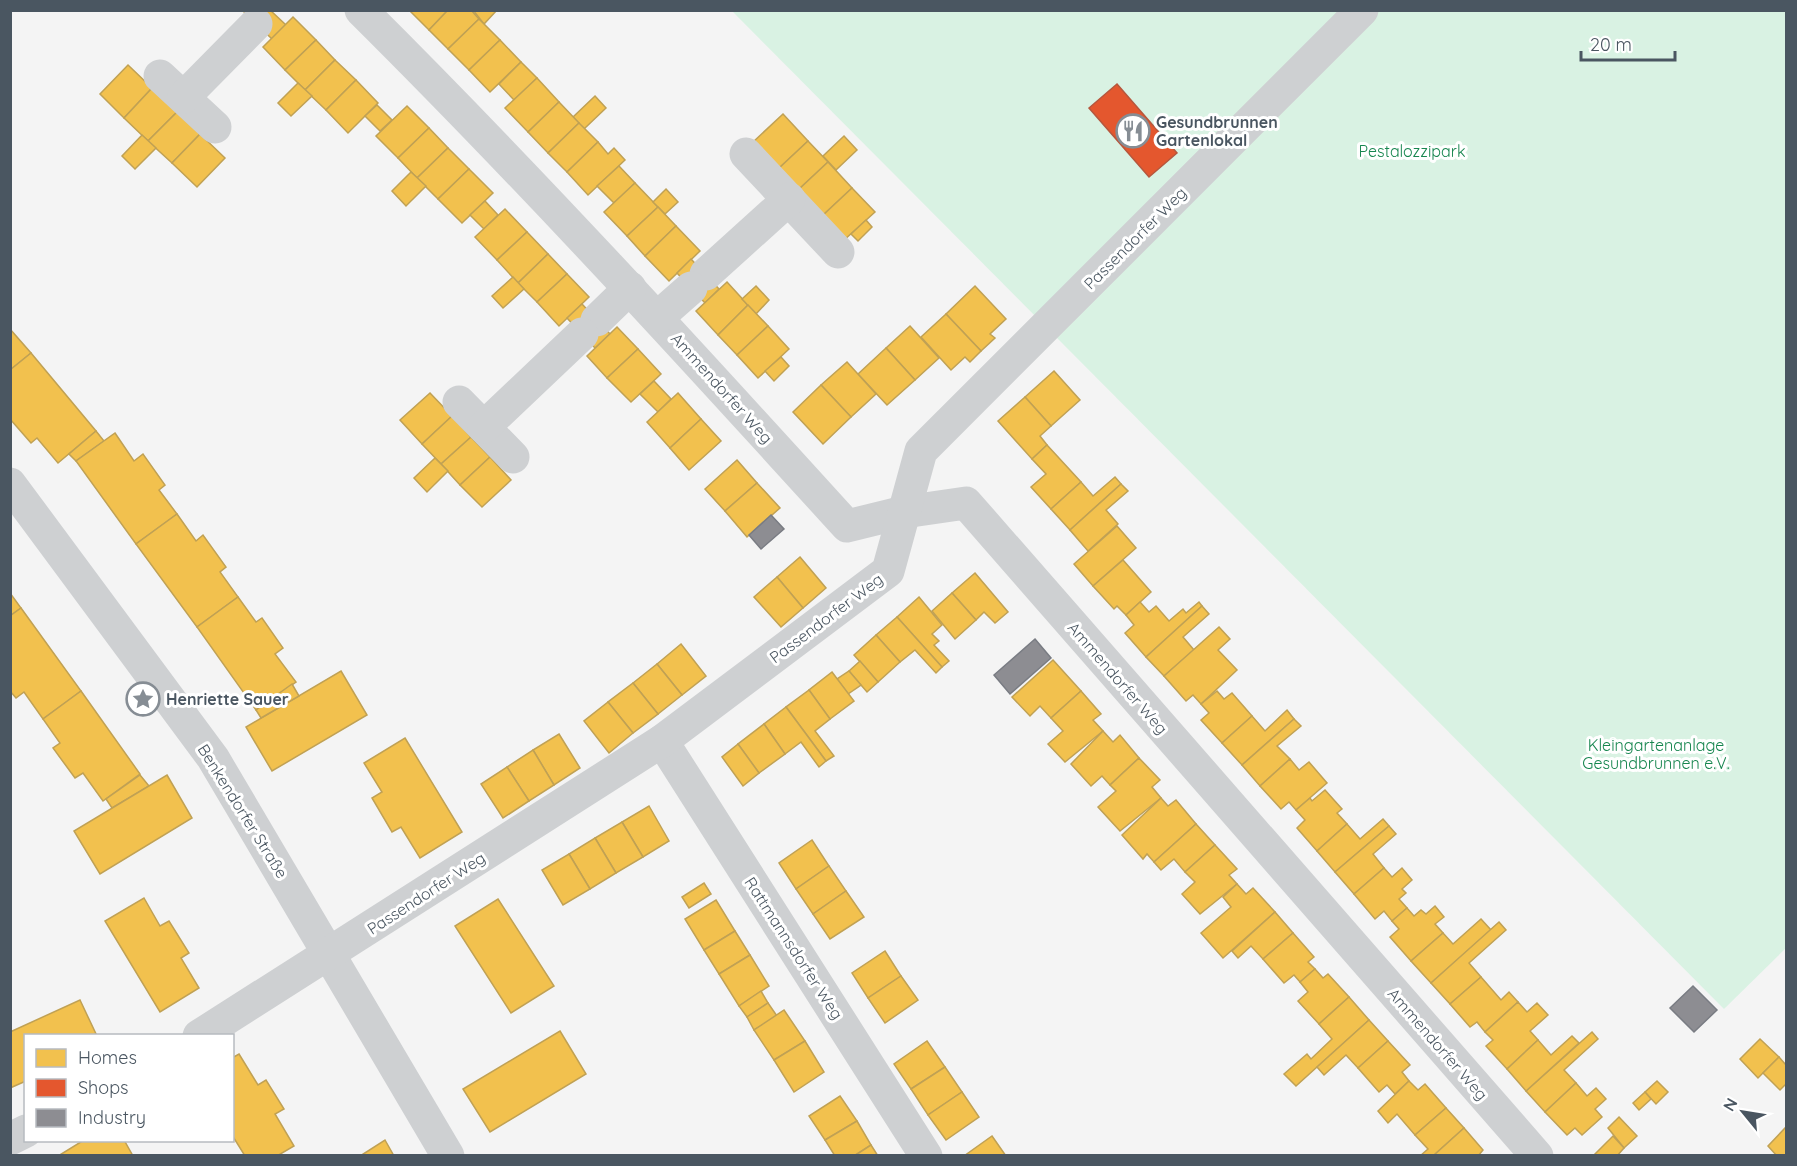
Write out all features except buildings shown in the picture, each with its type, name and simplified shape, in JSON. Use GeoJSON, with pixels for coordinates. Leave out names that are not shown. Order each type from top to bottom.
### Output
{"type":"FeatureCollection","features":[{"type":"Feature","properties":{"kind":"street","name":"Ammendorfer Weg"},"geometry":{"type":"LineString","coordinates":[[361,10],[470,119],[658,317],[847,526],[904,512],[966,503],[1537,1155]]}},
{"type":"Feature","properties":{"kind":"street","name":"Passendorfer Weg"},"geometry":{"type":"LineString","coordinates":[[202,1034],[662,741],[888,572],[921,451],[1362,10]]}},
{"type":"Feature","properties":{"kind":"street"},"geometry":{"type":"LineString","coordinates":[[215,127],[172,86],[256,24]]}},
{"type":"Feature","properties":{"kind":"street"},"geometry":{"type":"LineString","coordinates":[[746,154],[838,252]]}},
{"type":"Feature","properties":{"kind":"street","name":"Ammendorfer Weg"},"geometry":{"type":"LineString","coordinates":[[658,317],[789,199]]}},
{"type":"Feature","properties":{"kind":"street"},"geometry":{"type":"LineString","coordinates":[[484,427],[630,288]]}},
{"type":"Feature","properties":{"kind":"street"},"geometry":{"type":"LineString","coordinates":[[459,402],[513,458]]}},
{"type":"Feature","properties":{"kind":"street","name":"Benkendorfer Straße"},"geometry":{"type":"LineString","coordinates":[[10,484],[213,758],[448,1155]]}},
{"type":"Feature","properties":{"kind":"street","name":"Rattmannsdorfer Weg"},"geometry":{"type":"LineString","coordinates":[[662,741],[926,1155]]}},
{"type":"Feature","properties":{"kind":"street"},"geometry":{"type":"LineString","coordinates":[[10,1139],[24,1132]]}},
{"type":"Feature","properties":{"kind":"green space"},"geometry":{"type":"Polygon","coordinates":[[[732,11],[1786,11],[1786,948],[1724,1009],[732,11]]]}},
{"type":"Feature","properties":{"kind":"place","name":"Gesundbrunnen Gartenlokal"},"geometry":{"type":"Point","coordinates":[1133,131]}},
{"type":"Feature","properties":{"kind":"place","name":"Henriette Sauer"},"geometry":{"type":"Point","coordinates":[143,699]}},
{"type":"Feature","properties":{"kind":"park label","name":"Pestalozzipark"},"geometry":{"type":"Point","coordinates":[1412,151]}},
{"type":"Feature","properties":{"kind":"park label","name":"Kleingartenanlage Gesundbrunnen e.V."},"geometry":{"type":"Point","coordinates":[1656,754]}}]}
